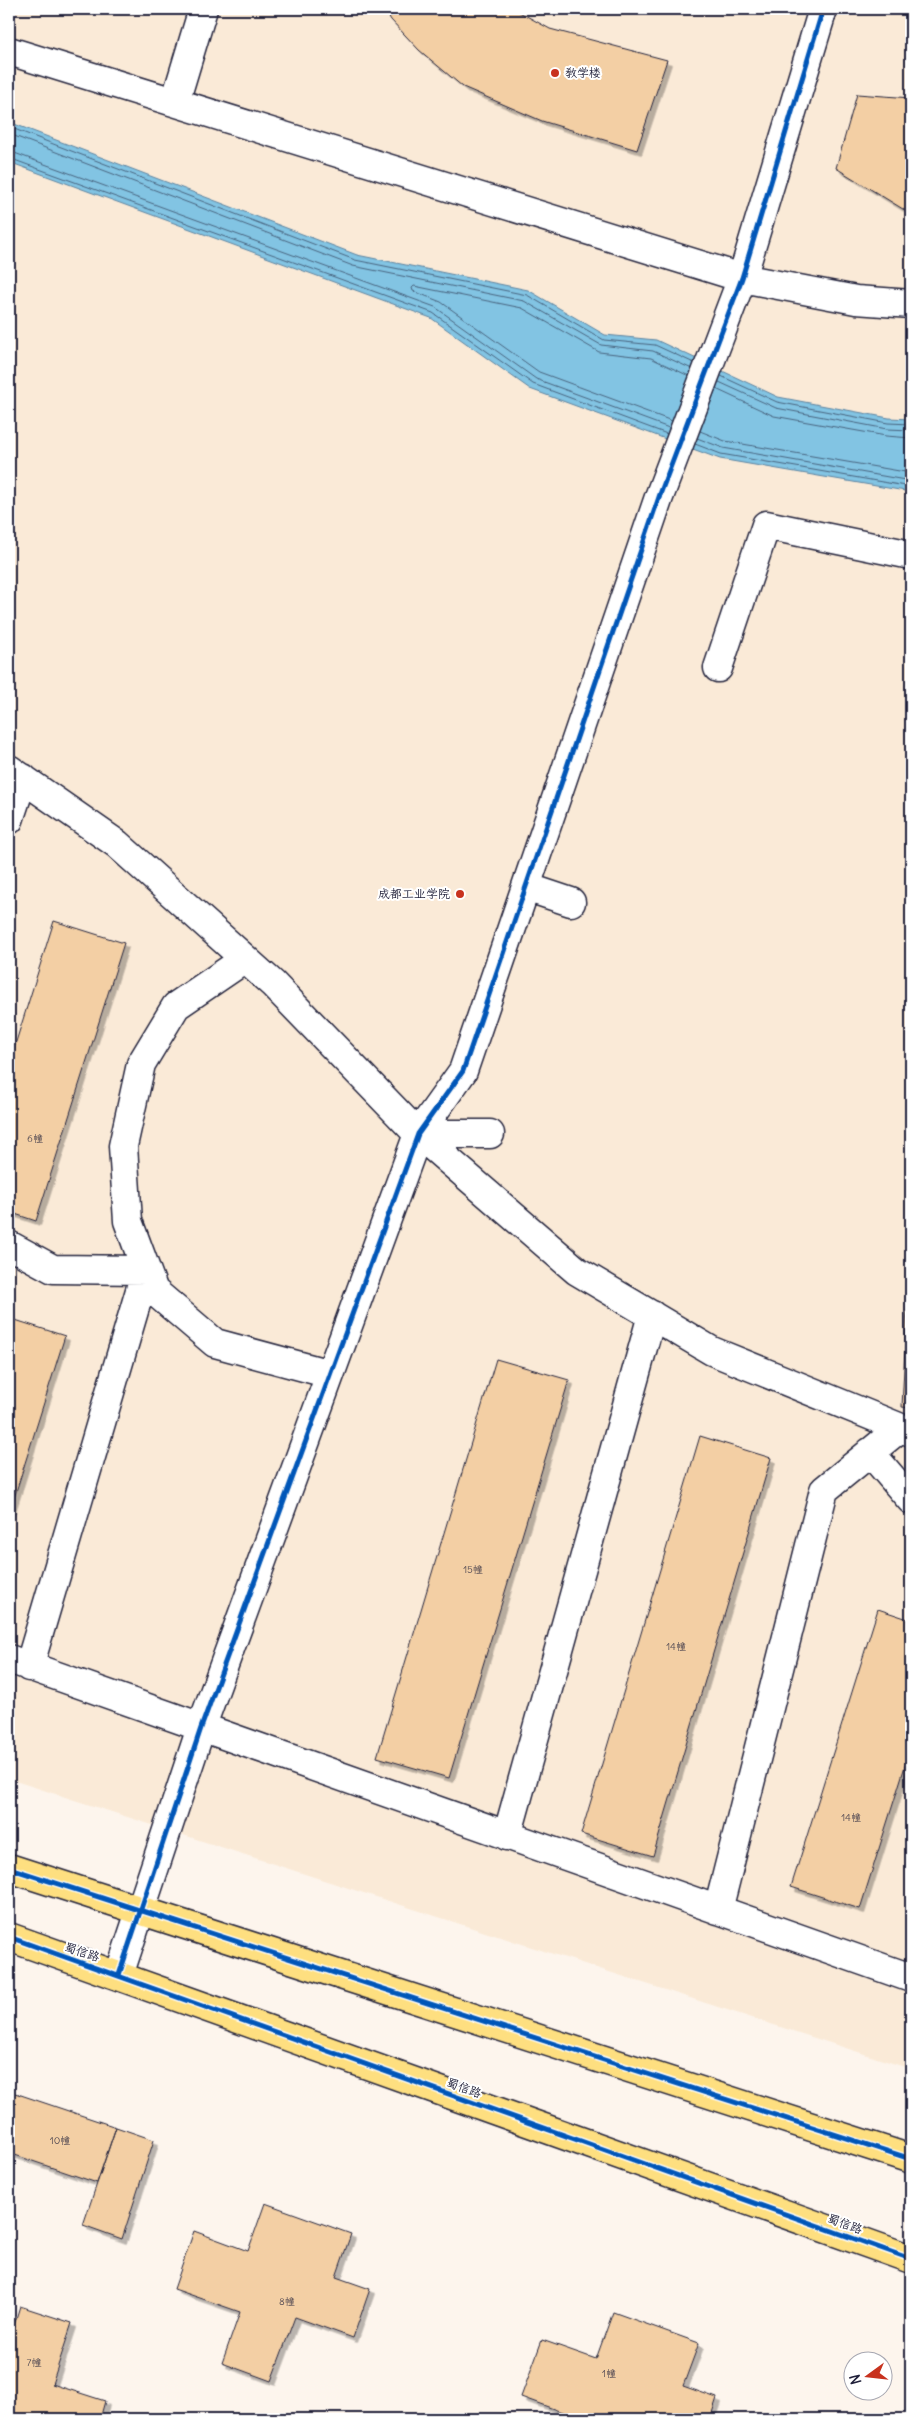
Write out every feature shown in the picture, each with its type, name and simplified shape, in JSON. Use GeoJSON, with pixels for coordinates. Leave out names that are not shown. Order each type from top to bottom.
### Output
{"type":"FeatureCollection","features":[{"type":"Feature","properties":{"kind":"main road"},"geometry":{"type":"LineString","coordinates":[[9,1868],[140,1912],[911,2159]]}},
{"type":"Feature","properties":{"kind":"main road","name":"蜀信路"},"geometry":{"type":"LineString","coordinates":[[9,1937],[911,2259]]}},
{"type":"Feature","properties":{"kind":"street"},"geometry":{"type":"LineString","coordinates":[[175,102],[203,9]]}},
{"type":"Feature","properties":{"kind":"street"},"geometry":{"type":"LineString","coordinates":[[119,1975],[201,1728],[418,1134],[463,1071],[659,497],[742,278],[823,9]]}},
{"type":"Feature","properties":{"kind":"street"},"geometry":{"type":"LineString","coordinates":[[9,51],[742,278],[856,300],[911,304]]}},
{"type":"Feature","properties":{"kind":"street"},"geometry":{"type":"LineString","coordinates":[[718,668],[766,525],[911,555]]}},
{"type":"Feature","properties":{"kind":"street"},"geometry":{"type":"LineString","coordinates":[[9,820],[16,774],[117,844],[273,984],[418,1134],[577,1271],[712,1351],[906,1430]]}},
{"type":"Feature","properties":{"kind":"street"},"geometry":{"type":"LineString","coordinates":[[526,887],[571,902]]}},
{"type":"Feature","properties":{"kind":"street"},"geometry":{"type":"LineString","coordinates":[[245,959],[176,1006],[140,1064],[124,1146],[128,1221],[154,1291],[215,1343],[330,1374]]}},
{"type":"Feature","properties":{"kind":"street"},"geometry":{"type":"LineString","coordinates":[[418,1134],[490,1134]]}},
{"type":"Feature","properties":{"kind":"street"},"geometry":{"type":"LineString","coordinates":[[9,1245],[53,1268],[146,1270]]}},
{"type":"Feature","properties":{"kind":"street"},"geometry":{"type":"LineString","coordinates":[[146,1270],[19,1663],[507,1836],[911,1976]]}},
{"type":"Feature","properties":{"kind":"street"},"geometry":{"type":"LineString","coordinates":[[507,1836],[652,1316]]}},
{"type":"Feature","properties":{"kind":"street"},"geometry":{"type":"LineString","coordinates":[[718,1910],[824,1490],[870,1452],[906,1430]]}},
{"type":"Feature","properties":{"kind":"street"},"geometry":{"type":"LineString","coordinates":[[870,1452],[911,1500]]}},
{"type":"Feature","properties":{"kind":"shaded area","name":"成都工业学院"},"geometry":{"type":"Polygon","coordinates":[[[9,9],[911,9],[911,2069],[9,1779],[9,9]]]}},
{"type":"Feature","properties":{"kind":"water"},"geometry":{"type":"Polygon","coordinates":[[[9,122],[357,255],[528,290],[605,335],[656,340],[778,397],[889,418],[911,419],[911,492],[720,459],[530,389],[431,318],[9,162],[9,122]]]}},
{"type":"Feature","properties":{"kind":"building","name":"教学楼"},"geometry":{"type":"Polygon","coordinates":[[[384,9],[514,9],[550,29],[667,60],[637,150],[542,121],[463,87],[419,50],[391,20],[384,9]]]}},
{"type":"Feature","properties":{"kind":"building"},"geometry":{"type":"Polygon","coordinates":[[[857,94],[911,98],[911,214],[836,168],[857,94]]]}},
{"type":"Feature","properties":{"kind":"building"},"geometry":{"type":"Polygon","coordinates":[[[54,921],[124,943],[36,1221],[9,1212],[9,1064],[54,921]]]}},
{"type":"Feature","properties":{"kind":"building"},"geometry":{"type":"Polygon","coordinates":[[[911,1228],[911,1408],[902,1407],[911,1228]]]}},
{"type":"Feature","properties":{"kind":"building"},"geometry":{"type":"Polygon","coordinates":[[[9,1318],[65,1336],[9,1514],[9,1318]]]}},
{"type":"Feature","properties":{"kind":"building"},"geometry":{"type":"Polygon","coordinates":[[[496,1359],[569,1380],[449,1778],[377,1757],[496,1359]]]}},
{"type":"Feature","properties":{"kind":"building"},"geometry":{"type":"Polygon","coordinates":[[[700,1436],[771,1458],[653,1856],[581,1834],[700,1436]]]}},
{"type":"Feature","properties":{"kind":"building"},"geometry":{"type":"Polygon","coordinates":[[[878,1609],[911,1620],[911,1747],[860,1909],[791,1887],[878,1609]]]}},
{"type":"Feature","properties":{"kind":"building"},"geometry":{"type":"Polygon","coordinates":[[[9,2091],[116,2127],[97,2183],[9,2153],[9,2091]]]}},
{"type":"Feature","properties":{"kind":"building"},"geometry":{"type":"Polygon","coordinates":[[[116,2127],[154,2140],[122,2239],[83,2225],[116,2127]]]}},
{"type":"Feature","properties":{"kind":"building"},"geometry":{"type":"Polygon","coordinates":[[[265,2203],[351,2234],[336,2277],[370,2289],[353,2338],[295,2317],[271,2381],[222,2363],[240,2312],[174,2289],[194,2231],[248,2251],[265,2203]]]}},
{"type":"Feature","properties":{"kind":"building"},"geometry":{"type":"Polygon","coordinates":[[[20,2306],[72,2323],[52,2384],[105,2401],[100,2419],[9,2419],[9,2341],[20,2306]]]}},
{"type":"Feature","properties":{"kind":"building"},"geometry":{"type":"Polygon","coordinates":[[[613,2312],[699,2343],[683,2386],[717,2398],[710,2419],[581,2419],[521,2397],[542,2340],[596,2359],[613,2312]]]}},
{"type":"Feature","properties":{"kind":"cycle path"},"geometry":{"type":"LineString","coordinates":[[119,1975],[201,1728],[418,1134],[463,1071],[659,497],[742,278],[823,9]]}},
{"type":"Feature","properties":{"kind":"cycle path"},"geometry":{"type":"LineString","coordinates":[[9,1868],[911,2159]]}},
{"type":"Feature","properties":{"kind":"cycle path"},"geometry":{"type":"LineString","coordinates":[[9,1937],[911,2259]]}},
{"type":"Feature","properties":{"kind":"place","name":"教学楼"},"geometry":{"type":"Point","coordinates":[555,73]}},
{"type":"Feature","properties":{"kind":"place","name":"成都工业学院"},"geometry":{"type":"Point","coordinates":[460,894]}}]}
